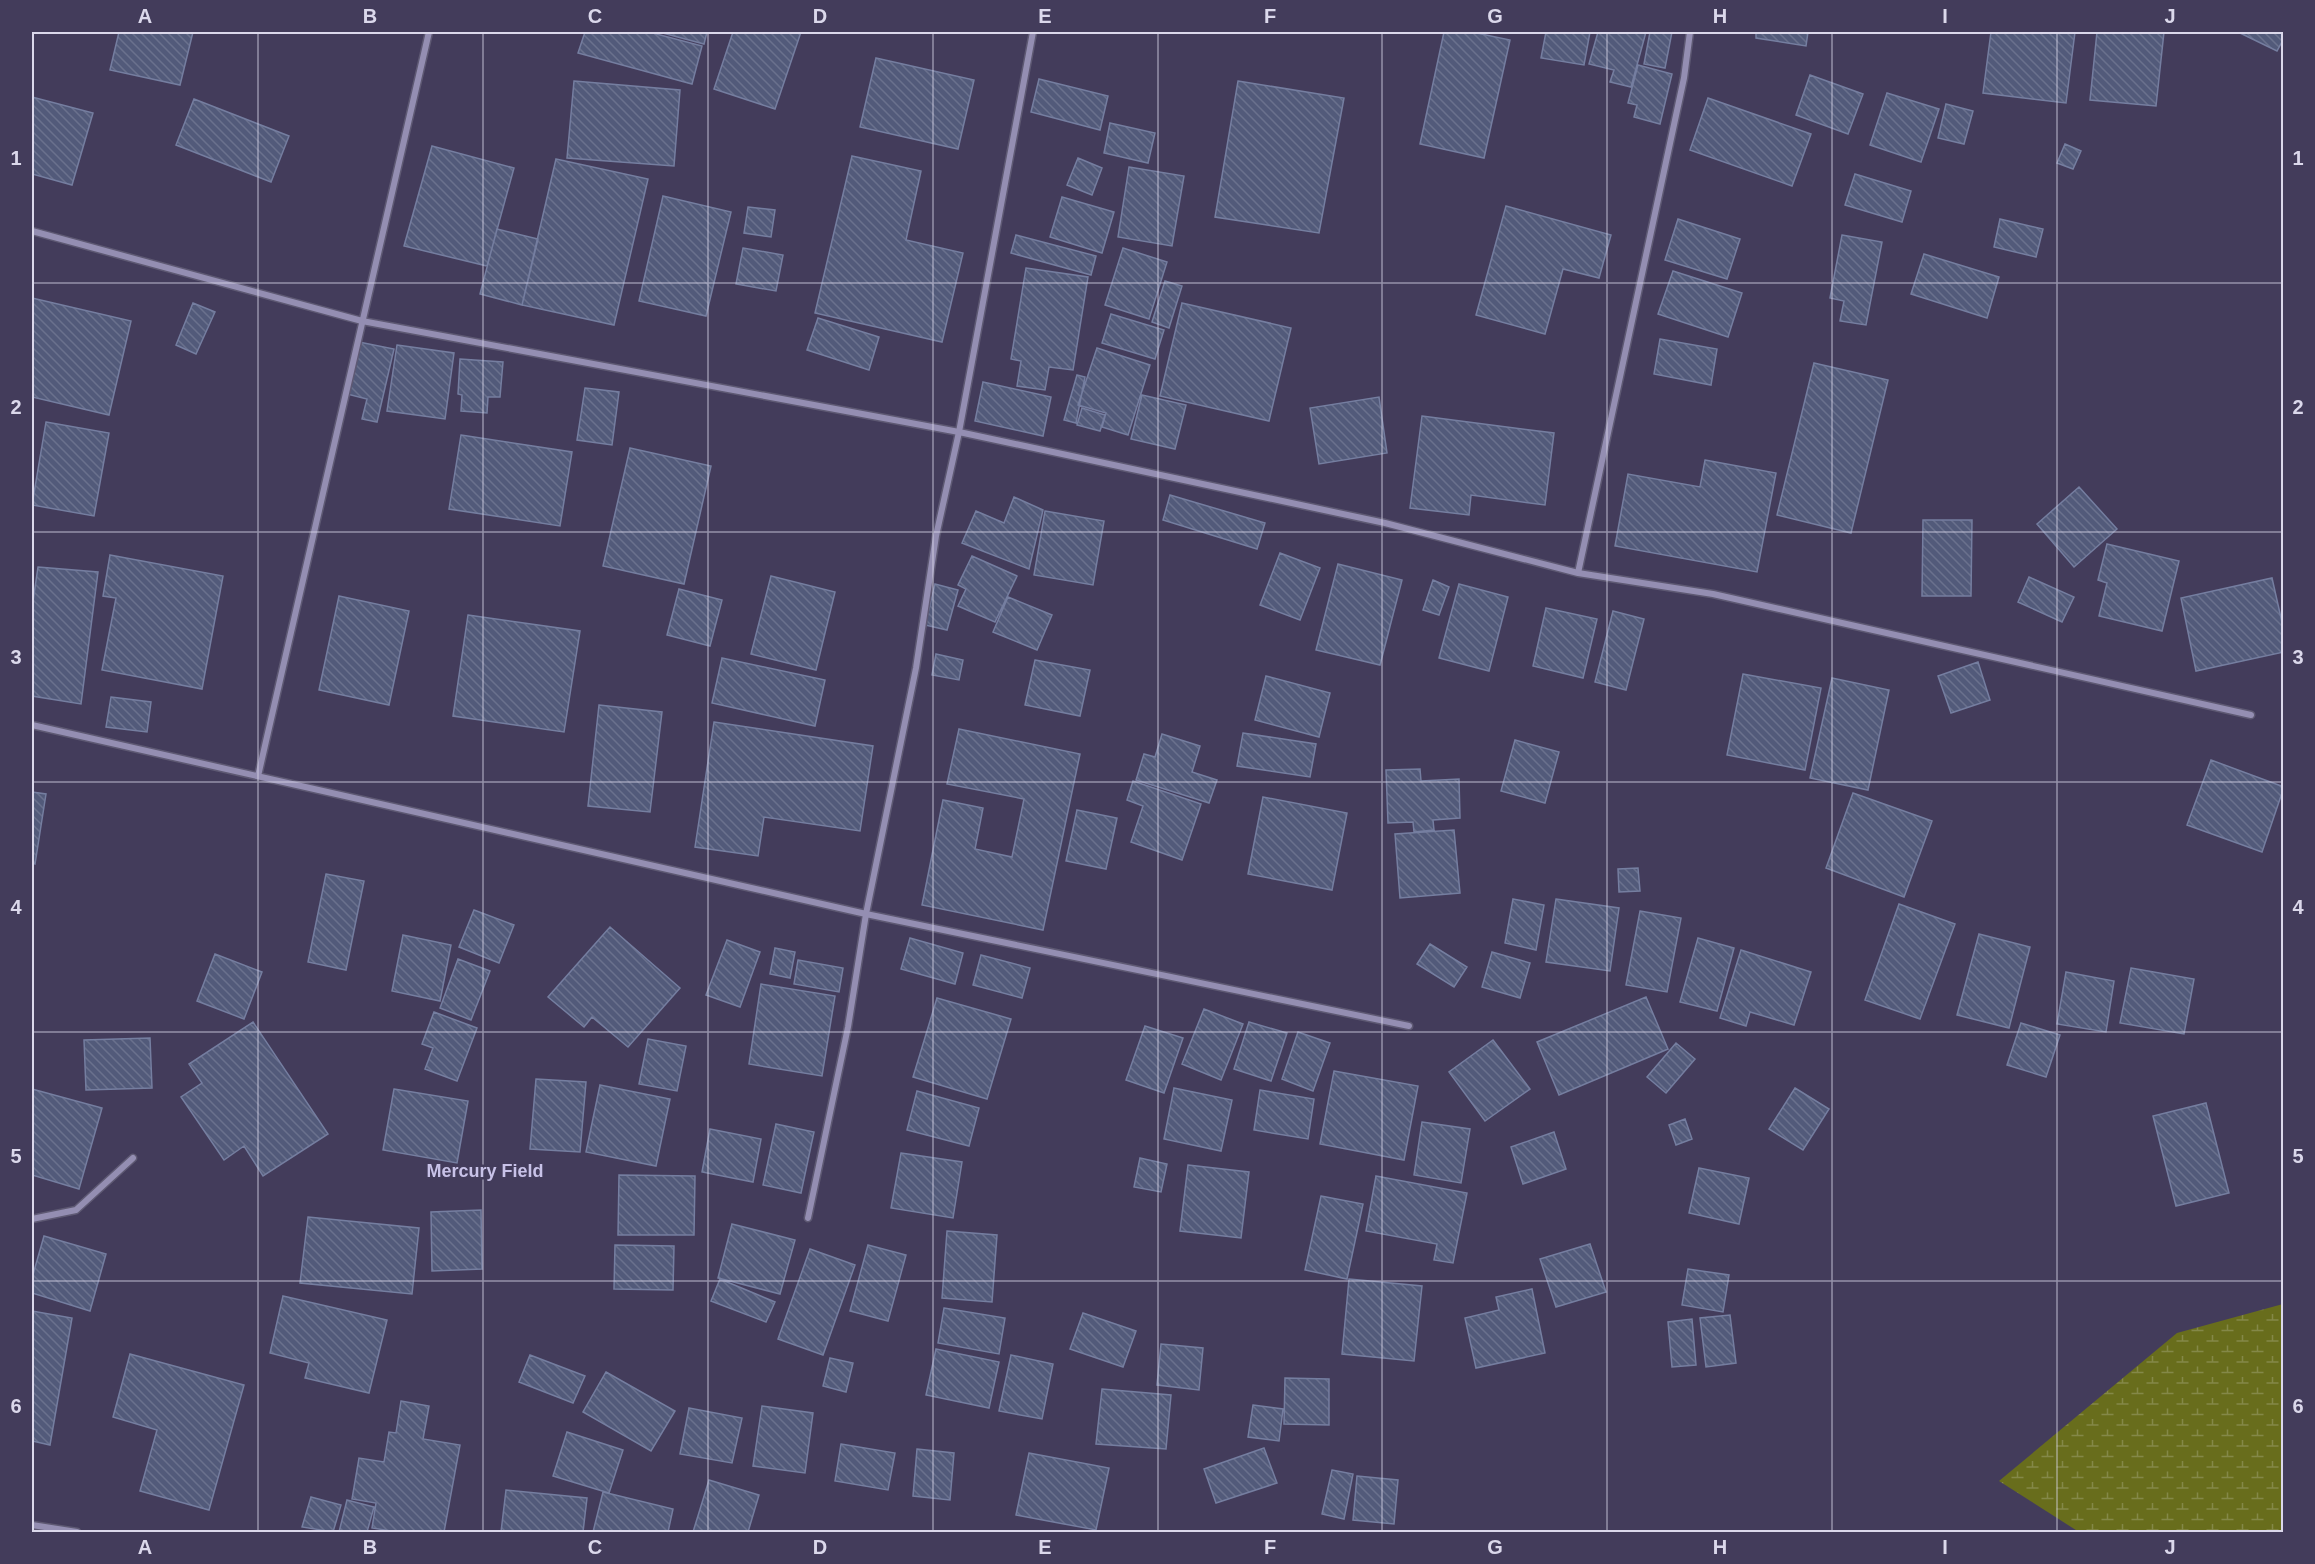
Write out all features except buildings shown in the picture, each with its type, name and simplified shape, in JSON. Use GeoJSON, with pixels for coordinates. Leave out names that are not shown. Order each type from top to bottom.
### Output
{"type":"FeatureCollection","features":[{"type":"Feature","properties":{"kind":"street"},"geometry":{"type":"LineString","coordinates":[[258,776],[429,32]]}},
{"type":"Feature","properties":{"kind":"street"},"geometry":{"type":"LineString","coordinates":[[808,1218],[848,1027],[866,914],[916,668],[936,536],[959,432],[1034,32]]}},
{"type":"Feature","properties":{"kind":"street"},"geometry":{"type":"LineString","coordinates":[[1578,573],[1684,78],[1690,32]]}},
{"type":"Feature","properties":{"kind":"street"},"geometry":{"type":"LineString","coordinates":[[32,231],[362,321],[959,432],[1385,524],[1578,573],[1713,594],[2251,715]]}},
{"type":"Feature","properties":{"kind":"street"},"geometry":{"type":"LineString","coordinates":[[32,725],[866,914],[1409,1026]]}},
{"type":"Feature","properties":{"kind":"street"},"geometry":{"type":"LineString","coordinates":[[32,1219],[76,1210],[133,1158]]}},
{"type":"Feature","properties":{"kind":"street"},"geometry":{"type":"LineString","coordinates":[[32,1525],[77,1533]]}},
{"type":"Feature","properties":{"kind":"green space"},"geometry":{"type":"Polygon","coordinates":[[[2283,1304],[2283,1532],[2079,1532],[1999,1481],[2177,1333],[2283,1304]]]}},
{"type":"Feature","properties":{"kind":"district","name":"Mercury Field"},"geometry":{"type":"Point","coordinates":[485,1171]}}]}
